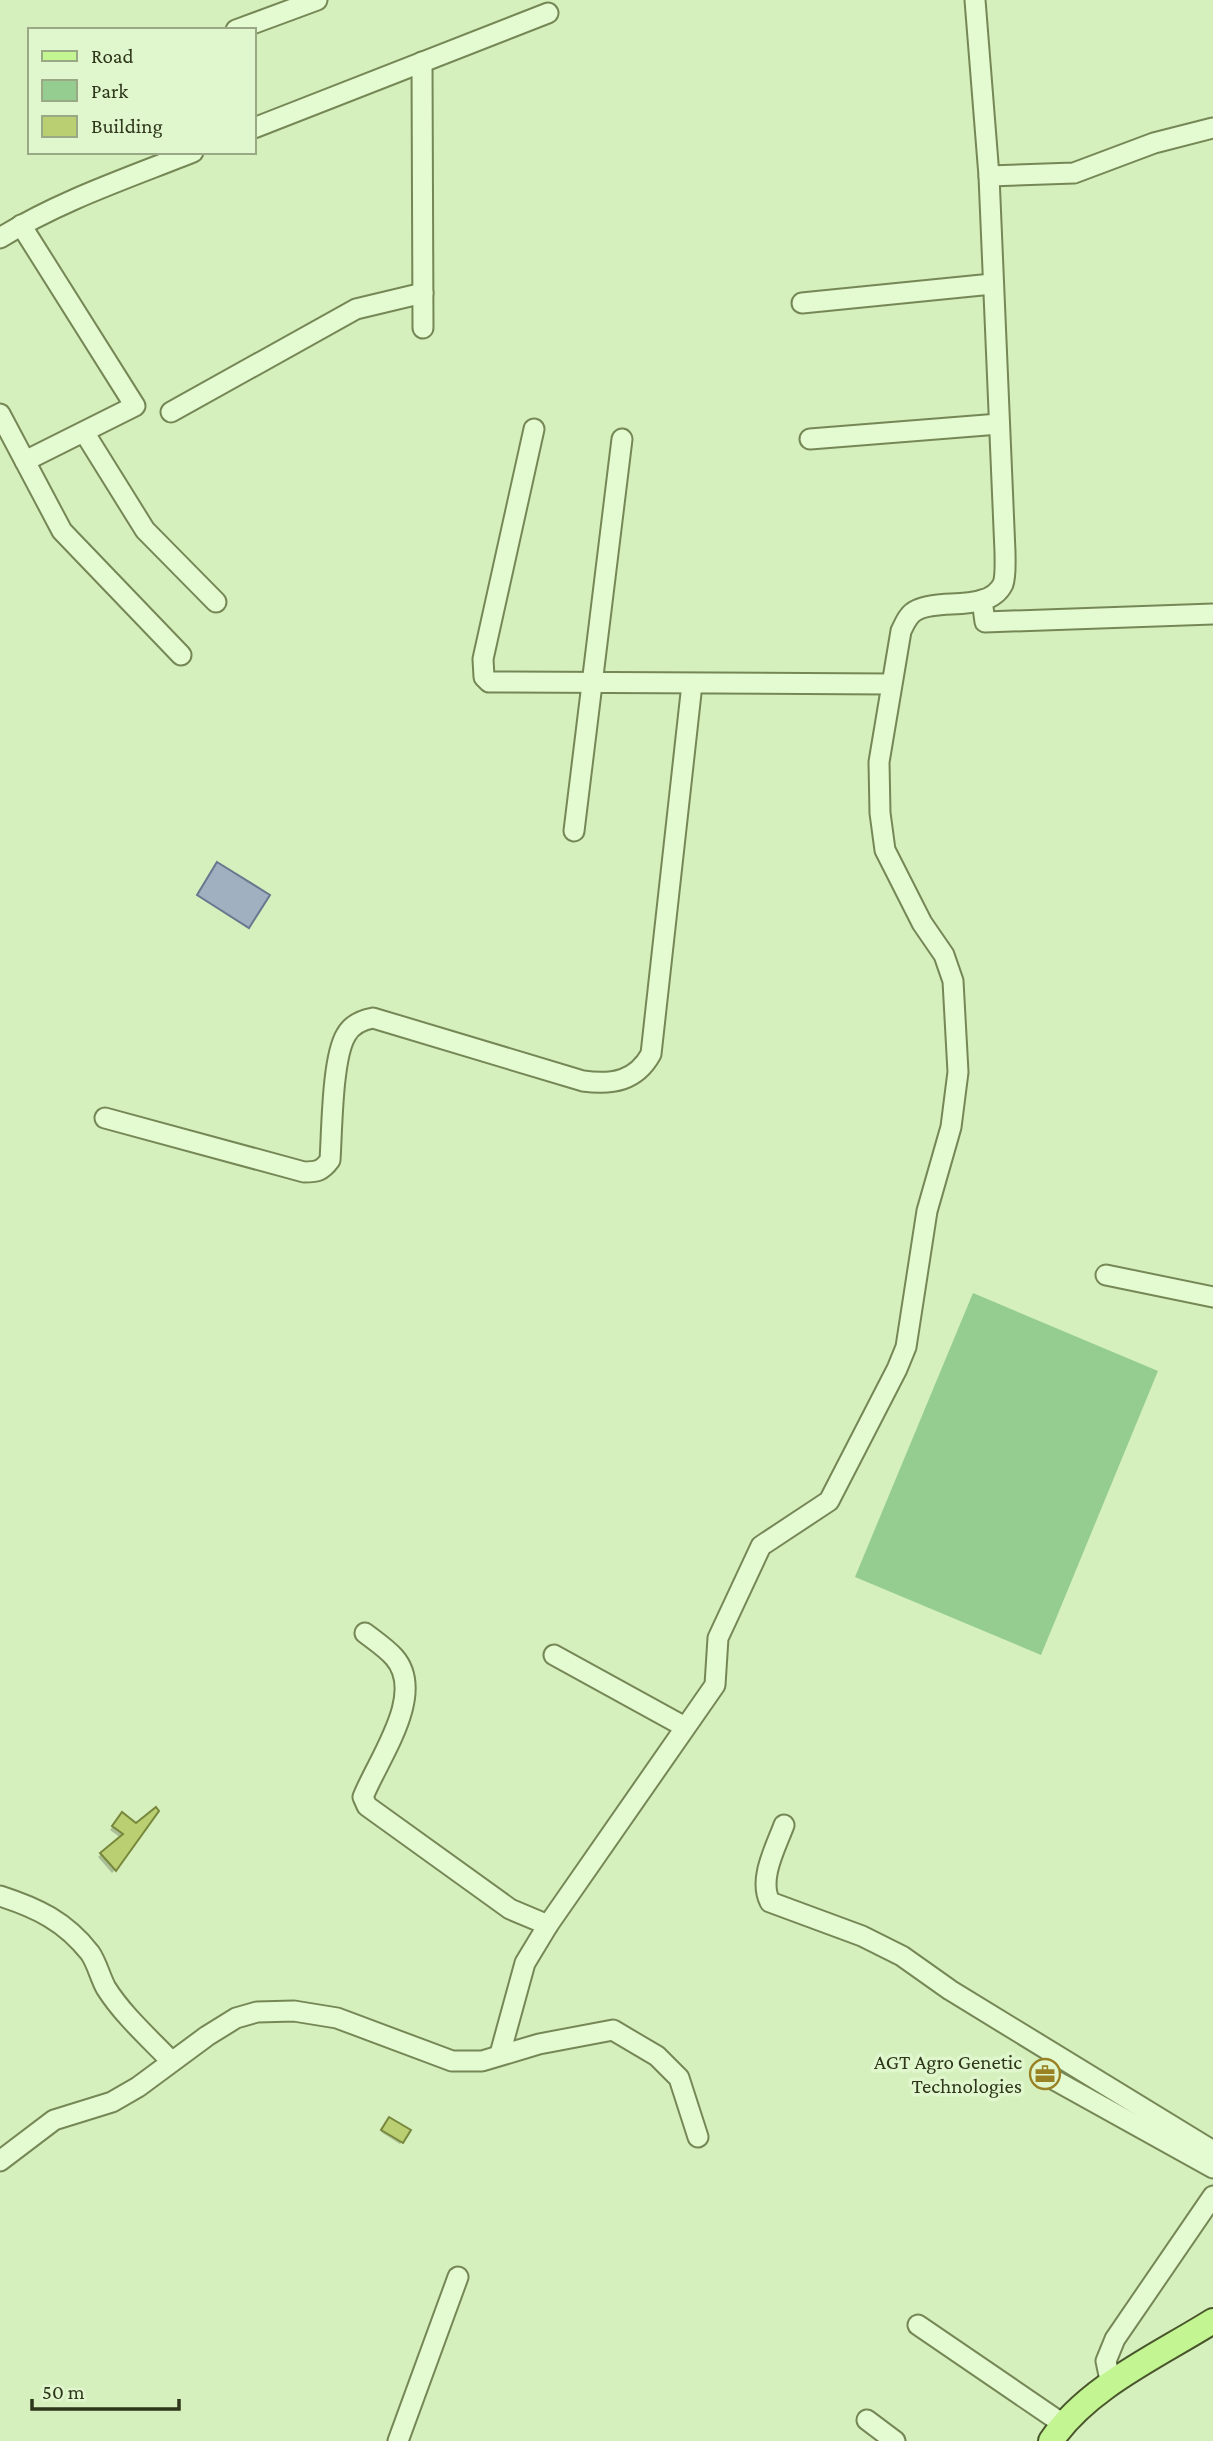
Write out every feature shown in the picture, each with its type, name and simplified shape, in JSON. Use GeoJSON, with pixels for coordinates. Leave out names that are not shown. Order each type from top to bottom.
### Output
{"type":"FeatureCollection","features":[{"type":"Feature","properties":{"kind":"main road"},"geometry":{"type":"LineString","coordinates":[[1057,2432],[1111,2385],[1213,2321]]}},
{"type":"Feature","properties":{"kind":"street"},"geometry":{"type":"LineString","coordinates":[[241,28],[317,0]]}},
{"type":"Feature","properties":{"kind":"street"},"geometry":{"type":"LineString","coordinates":[[500,2054],[525,1963],[548,1925],[715,1685],[718,1638],[761,1546],[829,1501],[906,1348],[927,1211],[951,1127],[958,1072],[953,981],[944,955],[922,923],[885,850],[879,762],[890,684],[901,631],[909,615],[926,607],[982,600],[997,592],[1003,583],[1006,552],[989,176],[975,0]]}},
{"type":"Feature","properties":{"kind":"street"},"geometry":{"type":"LineString","coordinates":[[256,127],[548,13]]}},
{"type":"Feature","properties":{"kind":"street"},"geometry":{"type":"LineString","coordinates":[[422,62],[423,328]]}},
{"type":"Feature","properties":{"kind":"street"},"geometry":{"type":"LineString","coordinates":[[989,176],[1074,173],[1154,144],[1213,128]]}},
{"type":"Feature","properties":{"kind":"street"},"geometry":{"type":"LineString","coordinates":[[0,238],[22,225],[188,154]]}},
{"type":"Feature","properties":{"kind":"street"},"geometry":{"type":"LineString","coordinates":[[22,225],[135,406],[25,461]]}},
{"type":"Feature","properties":{"kind":"street"},"geometry":{"type":"LineString","coordinates":[[802,303],[992,284]]}},
{"type":"Feature","properties":{"kind":"street"},"geometry":{"type":"LineString","coordinates":[[171,412],[356,309],[423,293]]}},
{"type":"Feature","properties":{"kind":"street"},"geometry":{"type":"LineString","coordinates":[[0,414],[62,531],[181,655]]}},
{"type":"Feature","properties":{"kind":"street"},"geometry":{"type":"LineString","coordinates":[[810,439],[999,424]]}},
{"type":"Feature","properties":{"kind":"street"},"geometry":{"type":"LineString","coordinates":[[534,429],[483,659],[484,677],[495,684],[890,684]]}},
{"type":"Feature","properties":{"kind":"street"},"geometry":{"type":"LineString","coordinates":[[84,432],[145,530],[216,602]]}},
{"type":"Feature","properties":{"kind":"street"},"geometry":{"type":"LineString","coordinates":[[574,831],[622,439]]}},
{"type":"Feature","properties":{"kind":"street"},"geometry":{"type":"LineString","coordinates":[[982,600],[985,622],[1213,614]]}},
{"type":"Feature","properties":{"kind":"street"},"geometry":{"type":"LineString","coordinates":[[105,1118],[304,1172],[316,1172],[324,1169],[330,1160],[337,1073],[345,1036],[361,1021],[373,1018],[583,1081],[602,1084],[634,1076],[651,1054],[692,684]]}},
{"type":"Feature","properties":{"kind":"street"},"geometry":{"type":"LineString","coordinates":[[1106,1275],[1213,1297]]}},
{"type":"Feature","properties":{"kind":"street"},"geometry":{"type":"LineString","coordinates":[[365,1633],[394,1657],[405,1675],[407,1695],[402,1714],[363,1797],[367,1806],[510,1909],[548,1925]]}},
{"type":"Feature","properties":{"kind":"street"},"geometry":{"type":"LineString","coordinates":[[554,1655],[685,1727]]}},
{"type":"Feature","properties":{"kind":"street"},"geometry":{"type":"LineString","coordinates":[[784,1825],[769,1864],[766,1887],[770,1902],[862,1936],[902,1956],[950,1990],[1213,2151]]}},
{"type":"Feature","properties":{"kind":"street"},"geometry":{"type":"LineString","coordinates":[[0,1896],[46,1912],[91,1954],[106,1987],[121,2008],[171,2061]]}},
{"type":"Feature","properties":{"kind":"street"},"geometry":{"type":"LineString","coordinates":[[0,2161],[54,2120],[112,2102],[138,2087],[171,2061],[236,2018],[257,2012],[294,2011],[337,2018],[452,2061],[482,2061],[500,2054],[613,2030],[657,2056],[679,2078],[698,2137]]}},
{"type":"Feature","properties":{"kind":"street"},"geometry":{"type":"LineString","coordinates":[[1049,2077],[1213,2168]]}},
{"type":"Feature","properties":{"kind":"street"},"geometry":{"type":"LineString","coordinates":[[1111,2385],[1106,2361],[1115,2339],[1213,2196]]}},
{"type":"Feature","properties":{"kind":"street"},"geometry":{"type":"LineString","coordinates":[[398,2441],[458,2277]]}},
{"type":"Feature","properties":{"kind":"street"},"geometry":{"type":"LineString","coordinates":[[918,2325],[1057,2432]]}},
{"type":"Feature","properties":{"kind":"street"},"geometry":{"type":"LineString","coordinates":[[867,2420],[895,2441]]}},
{"type":"Feature","properties":{"kind":"green space"},"geometry":{"type":"Polygon","coordinates":[[[973,1293],[1158,1371],[1041,1655],[855,1577],[973,1293]]]}},
{"type":"Feature","properties":{"kind":"water"},"geometry":{"type":"Polygon","coordinates":[[[217,862],[270,895],[249,928],[197,895],[217,862]]]}},
{"type":"Feature","properties":{"kind":"building"},"geometry":{"type":"Polygon","coordinates":[[[156,1807],[159,1811],[116,1871],[100,1853],[123,1834],[112,1826],[122,1812],[136,1823],[156,1807]]]}},
{"type":"Feature","properties":{"kind":"building"},"geometry":{"type":"Polygon","coordinates":[[[389,2117],[411,2130],[403,2143],[381,2130],[389,2117]]]}},
{"type":"Feature","properties":{"kind":"place","name":"AGT Agro Genetic Technologies"},"geometry":{"type":"Point","coordinates":[1045,2074]}}]}
